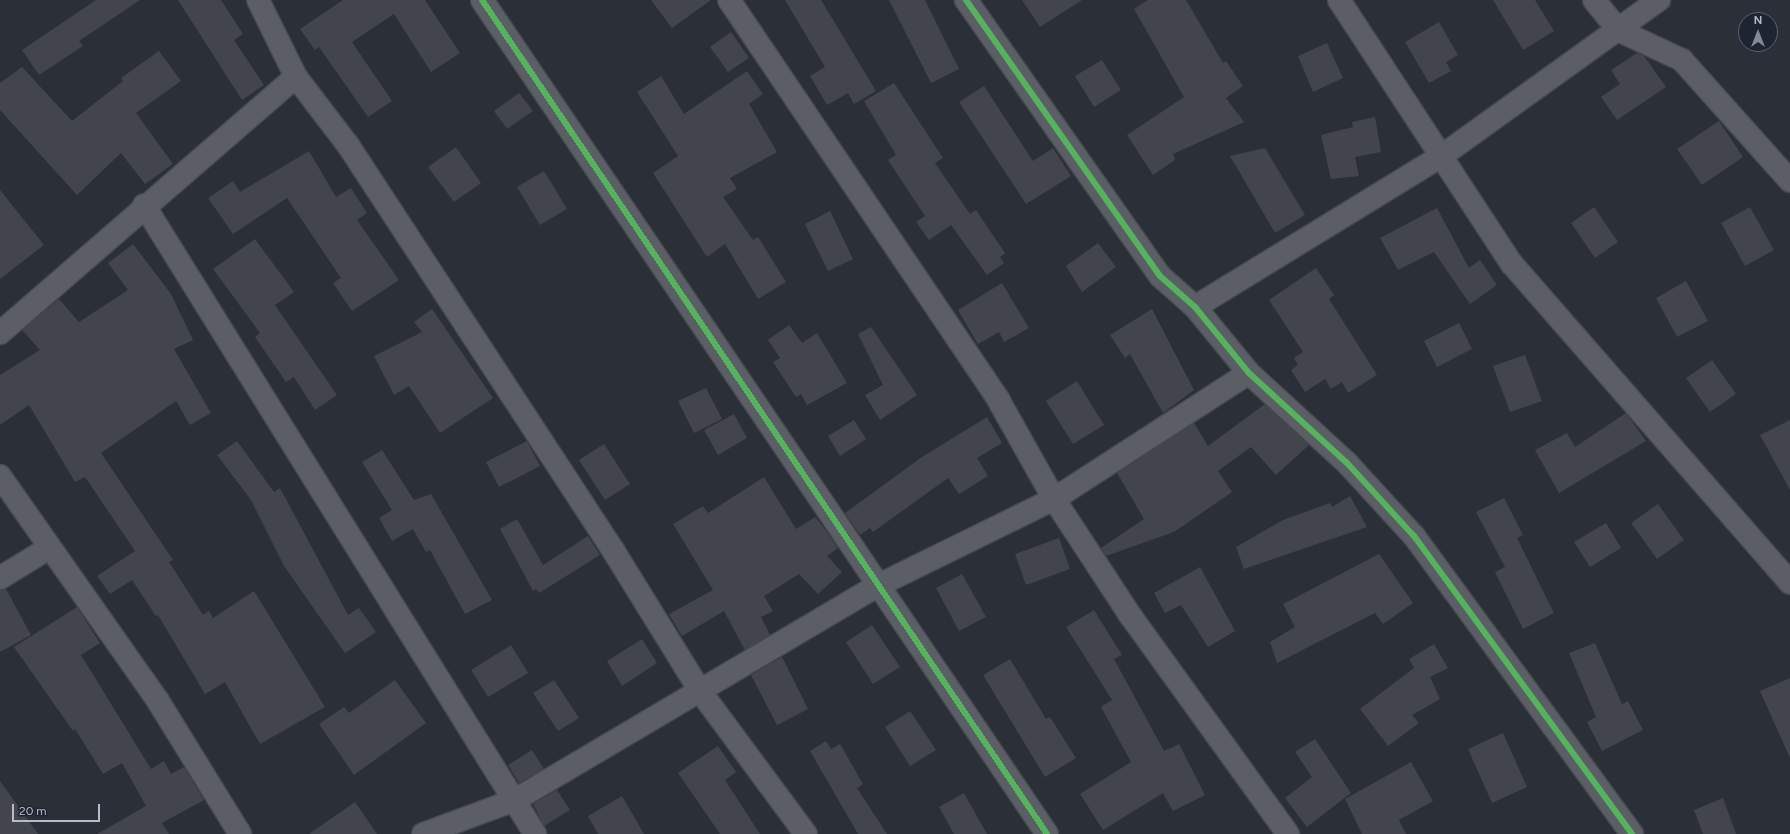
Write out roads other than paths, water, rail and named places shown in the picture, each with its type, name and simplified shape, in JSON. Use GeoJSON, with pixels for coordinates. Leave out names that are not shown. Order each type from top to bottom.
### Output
{"type":"FeatureCollection","features":[{"type":"Feature","properties":{"kind":"street"},"geometry":{"type":"LineString","coordinates":[[258,0],[296,78],[348,145],[613,550],[700,691],[806,834]]}},
{"type":"Feature","properties":{"kind":"street"},"geometry":{"type":"LineString","coordinates":[[482,0],[1047,834]]}},
{"type":"Feature","properties":{"kind":"street"},"geometry":{"type":"LineString","coordinates":[[729,0],[1000,401],[1054,499],[1130,615],[1288,834]]}},
{"type":"Feature","properties":{"kind":"street"},"geometry":{"type":"LineString","coordinates":[[966,0],[1160,276],[1195,307],[1249,373],[1347,463],[1414,536],[1632,834]]}},
{"type":"Feature","properties":{"kind":"street"},"geometry":{"type":"LineString","coordinates":[[1339,0],[1444,155],[1512,264],[1790,584]]}},
{"type":"Feature","properties":{"kind":"street"},"geometry":{"type":"LineString","coordinates":[[1594,0],[1618,30],[1682,60],[1790,181]]}},
{"type":"Feature","properties":{"kind":"street"},"geometry":{"type":"LineString","coordinates":[[1195,307],[1444,155],[1659,0]]}},
{"type":"Feature","properties":{"kind":"street"},"geometry":{"type":"LineString","coordinates":[[0,333],[144,205],[296,78]]}},
{"type":"Feature","properties":{"kind":"street"},"geometry":{"type":"LineString","coordinates":[[144,205],[536,834]]}},
{"type":"Feature","properties":{"kind":"street"},"geometry":{"type":"LineString","coordinates":[[423,834],[515,800],[879,585],[1054,499],[1249,373]]}},
{"type":"Feature","properties":{"kind":"street"},"geometry":{"type":"LineString","coordinates":[[0,476],[49,548],[158,701],[240,834]]}},
{"type":"Feature","properties":{"kind":"street"},"geometry":{"type":"LineString","coordinates":[[0,578],[49,548]]}}]}
